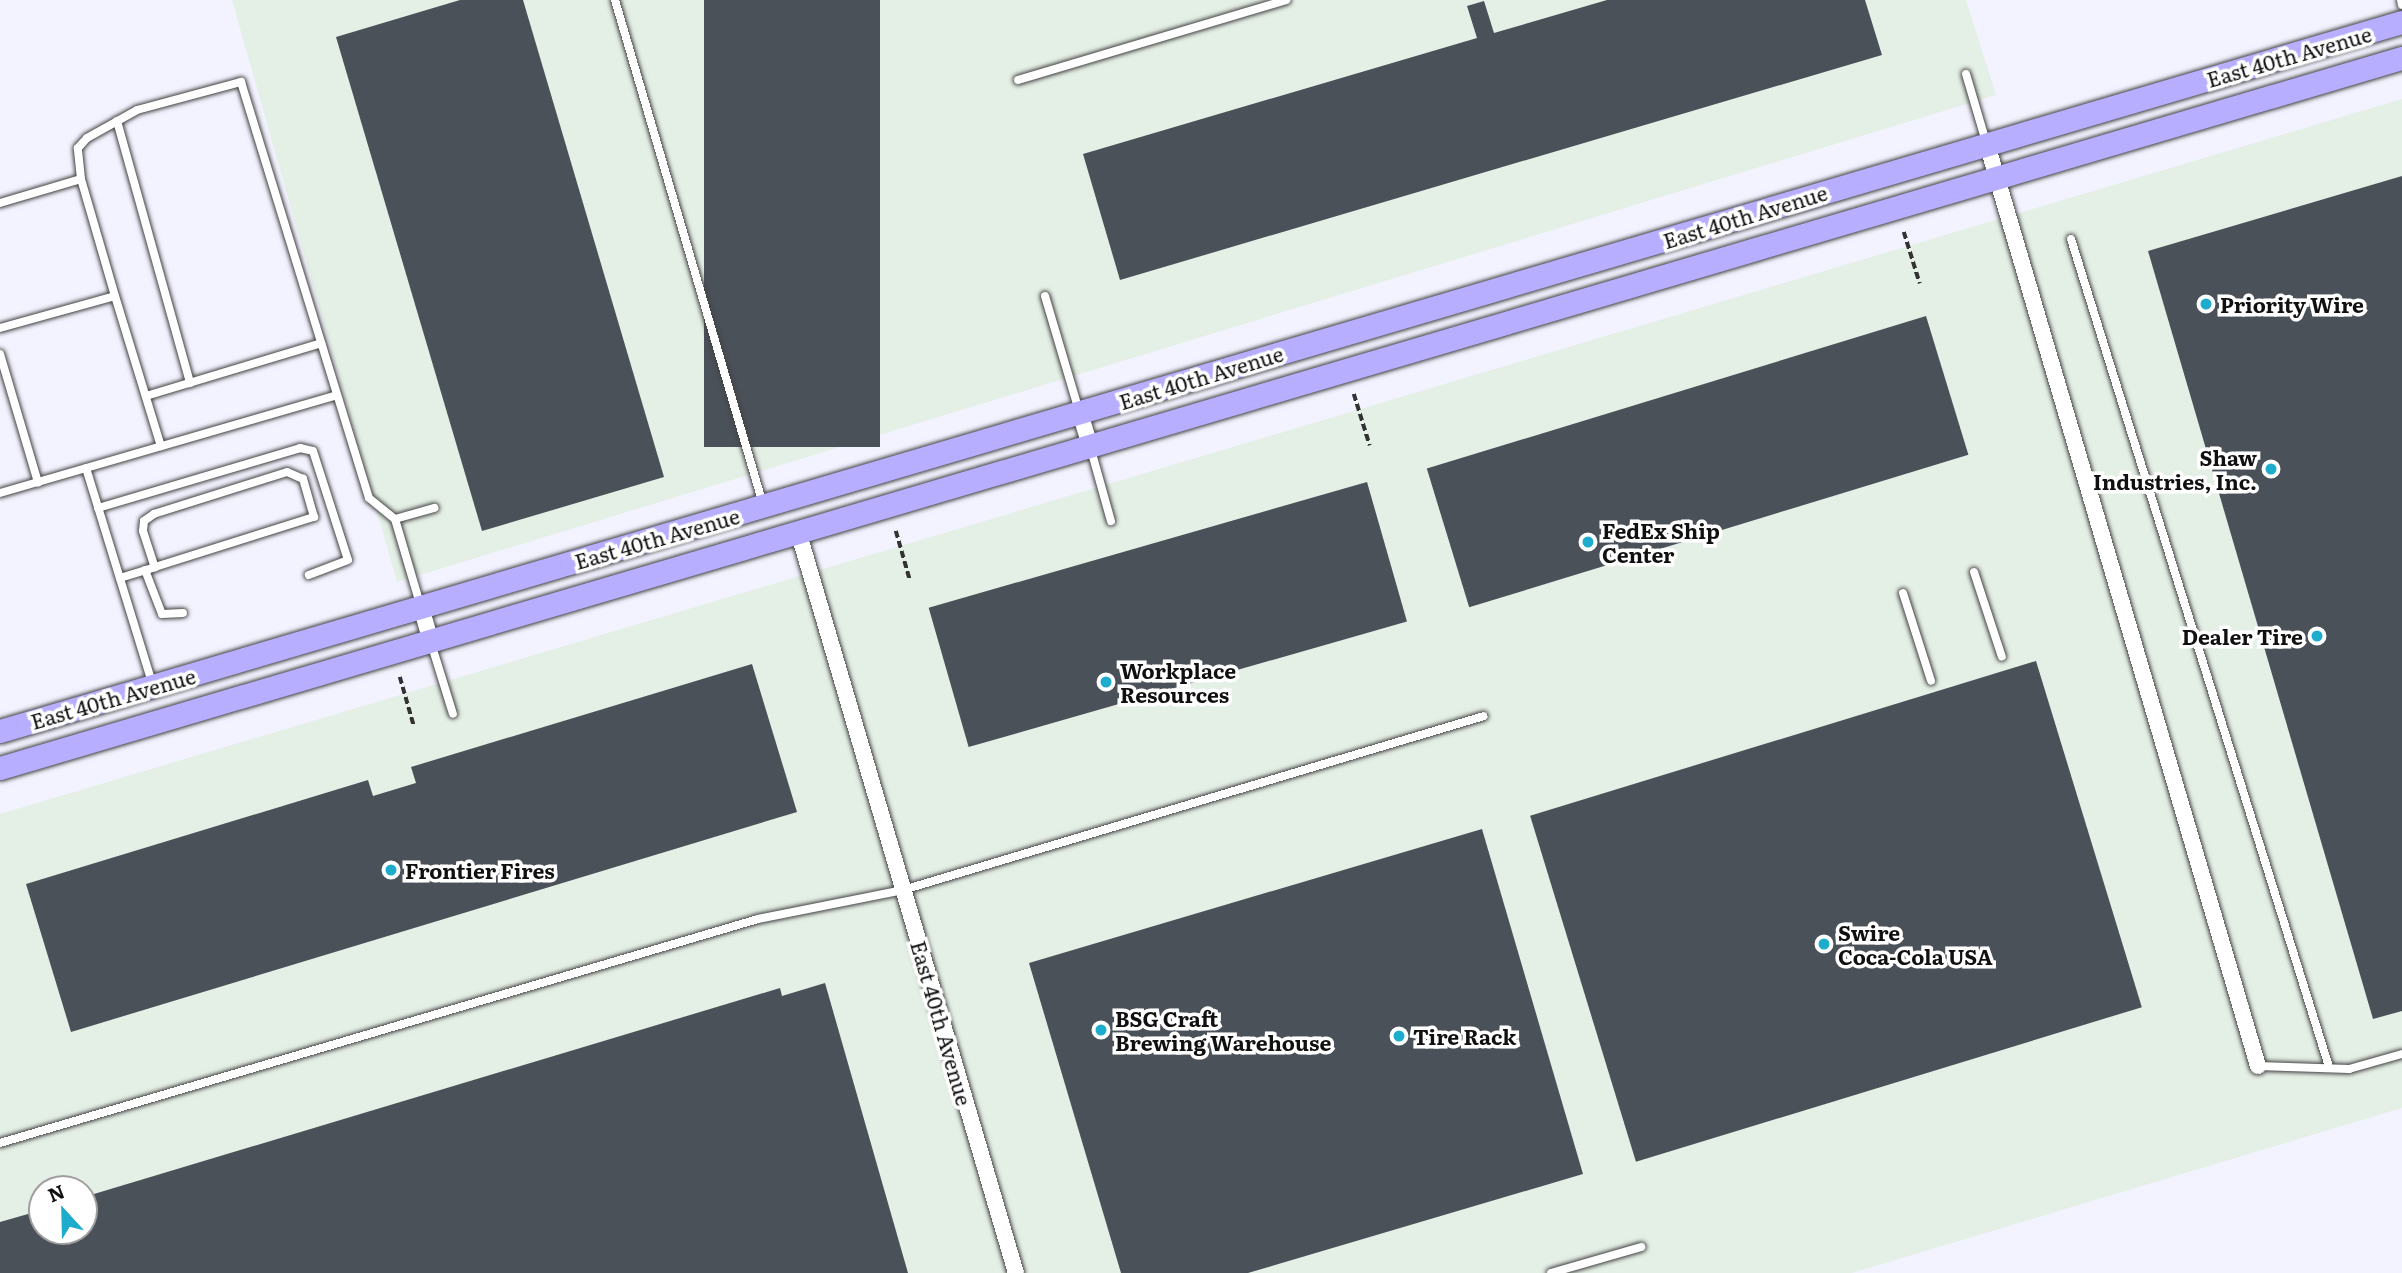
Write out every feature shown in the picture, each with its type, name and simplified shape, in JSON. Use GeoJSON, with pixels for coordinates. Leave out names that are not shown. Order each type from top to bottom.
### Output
{"type":"FeatureCollection","features":[{"type":"Feature","properties":{"kind":"street","name":"East 40th Avenue"},"geometry":{"type":"LineString","coordinates":[[0,732],[2402,22]]}},
{"type":"Feature","properties":{"kind":"street","name":"East 40th Avenue"},"geometry":{"type":"LineString","coordinates":[[0,768],[2402,58]]}},
{"type":"Feature","properties":{"kind":"street"},"geometry":{"type":"LineString","coordinates":[[1987,145],[2258,1066]]}},
{"type":"Feature","properties":{"kind":"street"},"geometry":{"type":"LineString","coordinates":[[1080,413],[1090,446]]}},
{"type":"Feature","properties":{"kind":"street"},"geometry":{"type":"LineString","coordinates":[[798,531],[822,504],[895,468]]}},
{"type":"Feature","properties":{"kind":"street","name":"East 40th Avenue"},"geometry":{"type":"LineString","coordinates":[[798,531],[1016,1273]]}},
{"type":"Feature","properties":{"kind":"street"},"geometry":{"type":"LineString","coordinates":[[421,607],[431,641]]}},
{"type":"Feature","properties":{"kind":"lane"},"geometry":{"type":"LineString","coordinates":[[615,0],[764,507]]}},
{"type":"Feature","properties":{"kind":"lane"},"geometry":{"type":"LineString","coordinates":[[1018,80],[1286,0]]}},
{"type":"Feature","properties":{"kind":"lane"},"geometry":{"type":"LineString","coordinates":[[2401,0],[2402,5]]}},
{"type":"Feature","properties":{"kind":"lane"},"geometry":{"type":"LineString","coordinates":[[1966,74],[1987,145]]}},
{"type":"Feature","properties":{"kind":"lane"},"geometry":{"type":"LineString","coordinates":[[161,446],[81,179],[78,148],[117,121],[241,82],[369,498],[395,519],[421,607]]}},
{"type":"Feature","properties":{"kind":"lane"},"geometry":{"type":"LineString","coordinates":[[117,121],[190,383]]}},
{"type":"Feature","properties":{"kind":"lane"},"geometry":{"type":"LineString","coordinates":[[0,203],[81,179]]}},
{"type":"Feature","properties":{"kind":"lane"},"geometry":{"type":"LineString","coordinates":[[2071,239],[2329,1067]]}},
{"type":"Feature","properties":{"kind":"lane"},"geometry":{"type":"LineString","coordinates":[[0,328],[115,296]]}},
{"type":"Feature","properties":{"kind":"lane"},"geometry":{"type":"LineString","coordinates":[[1045,296],[1080,413]]}},
{"type":"Feature","properties":{"kind":"lane"},"geometry":{"type":"LineString","coordinates":[[146,396],[321,343]]}},
{"type":"Feature","properties":{"kind":"lane"},"geometry":{"type":"LineString","coordinates":[[0,354],[38,482]]}},
{"type":"Feature","properties":{"kind":"lane"},"geometry":{"type":"LineString","coordinates":[[0,493],[337,395]]}},
{"type":"Feature","properties":{"kind":"lane"},"geometry":{"type":"LineString","coordinates":[[1090,446],[1111,521]]}},
{"type":"Feature","properties":{"kind":"lane"},"geometry":{"type":"LineString","coordinates":[[99,508],[300,448],[313,451],[348,560],[309,575]]}},
{"type":"Feature","properties":{"kind":"lane"},"geometry":{"type":"LineString","coordinates":[[86,468],[153,686]]}},
{"type":"Feature","properties":{"kind":"lane"},"geometry":{"type":"LineString","coordinates":[[120,578],[145,570],[155,567],[314,517],[303,479],[287,471],[155,514],[144,521],[143,531],[155,567]]}},
{"type":"Feature","properties":{"kind":"lane"},"geometry":{"type":"LineString","coordinates":[[395,519],[434,508]]}},
{"type":"Feature","properties":{"kind":"lane"},"geometry":{"type":"LineString","coordinates":[[145,570],[162,614],[183,613]]}},
{"type":"Feature","properties":{"kind":"lane"},"geometry":{"type":"LineString","coordinates":[[1974,572],[2001,657]]}},
{"type":"Feature","properties":{"kind":"lane"},"geometry":{"type":"LineString","coordinates":[[1903,593],[1931,681]]}},
{"type":"Feature","properties":{"kind":"lane"},"geometry":{"type":"LineString","coordinates":[[431,641],[453,714]]}},
{"type":"Feature","properties":{"kind":"lane"},"geometry":{"type":"LineString","coordinates":[[0,1143],[758,919],[903,890],[1484,716]]}},
{"type":"Feature","properties":{"kind":"lane"},"geometry":{"type":"LineString","coordinates":[[2258,1066],[2349,1069],[2402,1054]]}},
{"type":"Feature","properties":{"kind":"lane"},"geometry":{"type":"LineString","coordinates":[[1551,1273],[1641,1247]]}},
{"type":"Feature","properties":{"kind":"path"},"geometry":{"type":"LineString","coordinates":[[1904,232],[1920,284]]}},
{"type":"Feature","properties":{"kind":"path"},"geometry":{"type":"LineString","coordinates":[[1354,394],[1370,446]]}},
{"type":"Feature","properties":{"kind":"path"},"geometry":{"type":"LineString","coordinates":[[896,531],[910,580]]}},
{"type":"Feature","properties":{"kind":"path"},"geometry":{"type":"LineString","coordinates":[[400,677],[414,726]]}},
{"type":"Feature","properties":{"kind":"shaded area"},"geometry":{"type":"Polygon","coordinates":[[[232,0],[1966,0],[1996,95],[397,582],[232,0]]]}},
{"type":"Feature","properties":{"kind":"shaded area"},"geometry":{"type":"Polygon","coordinates":[[[2402,99],[2402,1108],[1852,1273],[0,1273],[0,814],[2402,99]]]}},
{"type":"Feature","properties":{"kind":"building"},"geometry":{"type":"Polygon","coordinates":[[[460,0],[523,0],[664,477],[482,531],[336,37],[460,0]]]}},
{"type":"Feature","properties":{"kind":"building"},"geometry":{"type":"Polygon","coordinates":[[[704,0],[880,0],[880,447],[704,447],[704,0]]]}},
{"type":"Feature","properties":{"kind":"building"},"geometry":{"type":"Polygon","coordinates":[[[1607,0],[1865,0],[1882,55],[1120,280],[1083,154],[1477,38],[1467,6],[1484,1],[1494,33],[1607,0]]]}},
{"type":"Feature","properties":{"kind":"building"},"geometry":{"type":"Polygon","coordinates":[[[2402,176],[2402,1011],[2373,1019],[2148,251],[2402,176]]]}},
{"type":"Feature","properties":{"kind":"building"},"geometry":{"type":"Polygon","coordinates":[[[1926,316],[1968,455],[1469,607],[1427,469],[1926,316]]]}},
{"type":"Feature","properties":{"kind":"building"},"geometry":{"type":"Polygon","coordinates":[[[1367,482],[1407,621],[969,747],[929,608],[1367,482]]]}},
{"type":"Feature","properties":{"kind":"building"},"geometry":{"type":"Polygon","coordinates":[[[2036,661],[2142,1007],[1636,1162],[1530,816],[2036,661]]]}},
{"type":"Feature","properties":{"kind":"building"},"geometry":{"type":"Polygon","coordinates":[[[752,664],[797,812],[71,1032],[26,884],[368,780],[373,796],[416,783],[411,767],[752,664]]]}},
{"type":"Feature","properties":{"kind":"building"},"geometry":{"type":"Polygon","coordinates":[[[1482,829],[1583,1174],[1248,1273],[1121,1273],[1029,963],[1482,829]]]}},
{"type":"Feature","properties":{"kind":"building"},"geometry":{"type":"Polygon","coordinates":[[[825,983],[908,1273],[0,1273],[0,1222],[28,1214],[28,1245],[98,1245],[98,1193],[780,988],[782,996],[825,983]]]}},
{"type":"Feature","properties":{"kind":"place","name":"Priority Wire"},"geometry":{"type":"Point","coordinates":[2206,304]}},
{"type":"Feature","properties":{"kind":"place","name":"Shaw Industries, Inc."},"geometry":{"type":"Point","coordinates":[2271,469]}},
{"type":"Feature","properties":{"kind":"place","name":"FedEx Ship Center"},"geometry":{"type":"Point","coordinates":[1588,542]}},
{"type":"Feature","properties":{"kind":"place","name":"Dealer Tire"},"geometry":{"type":"Point","coordinates":[2317,636]}},
{"type":"Feature","properties":{"kind":"place","name":"Workplace Resources"},"geometry":{"type":"Point","coordinates":[1106,682]}},
{"type":"Feature","properties":{"kind":"place","name":"Frontier Fires"},"geometry":{"type":"Point","coordinates":[391,870]}},
{"type":"Feature","properties":{"kind":"place","name":"Swire Coca-Cola USA"},"geometry":{"type":"Point","coordinates":[1824,944]}},
{"type":"Feature","properties":{"kind":"place","name":"BSG Craft Brewing Warehouse"},"geometry":{"type":"Point","coordinates":[1101,1030]}},
{"type":"Feature","properties":{"kind":"place","name":"Tire Rack"},"geometry":{"type":"Point","coordinates":[1399,1036]}}]}
